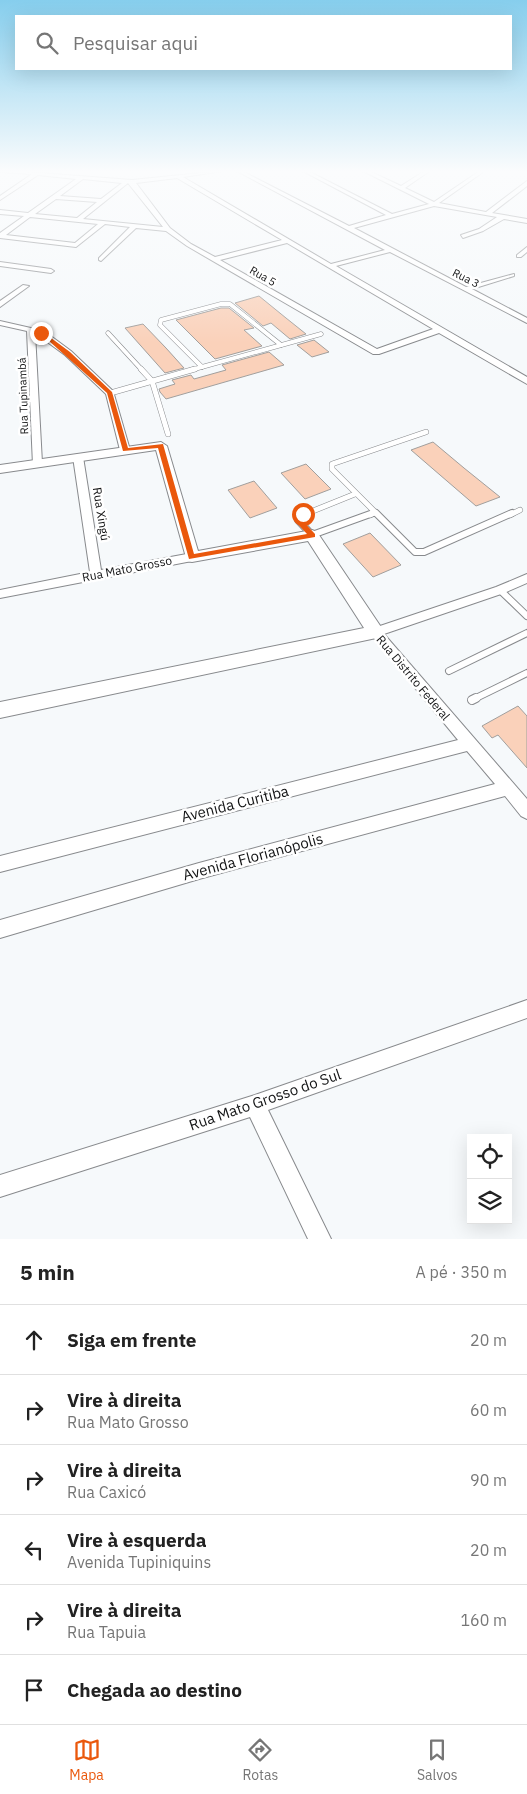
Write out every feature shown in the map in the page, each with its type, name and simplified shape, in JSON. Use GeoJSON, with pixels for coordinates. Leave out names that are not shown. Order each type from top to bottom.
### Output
{"type":"FeatureCollection","features":[{"type":"Feature","properties":{"kind":"street"},"geometry":{"type":"LineString","coordinates":[[0,236],[12,228]]}},
{"type":"Feature","properties":{"kind":"street"},"geometry":{"type":"LineString","coordinates":[[0,236],[76,245],[97,228]]}},
{"type":"Feature","properties":{"kind":"street"},"geometry":{"type":"LineString","coordinates":[[101,260],[133,228]]}},
{"type":"Feature","properties":{"kind":"street"},"geometry":{"type":"LineString","coordinates":[[159,228],[168,229]]}},
{"type":"Feature","properties":{"kind":"street"},"geometry":{"type":"LineString","coordinates":[[265,228],[527,381]]}},
{"type":"Feature","properties":{"kind":"street","name":"Rua 3"},"geometry":{"type":"LineString","coordinates":[[348,228],[527,321]]}},
{"type":"Feature","properties":{"kind":"street"},"geometry":{"type":"LineString","coordinates":[[464,236],[485,228]]}},
{"type":"Feature","properties":{"kind":"street","name":"Rua 5"},"geometry":{"type":"LineString","coordinates":[[168,229],[189,245],[376,352],[440,330]]}},
{"type":"Feature","properties":{"kind":"street"},"geometry":{"type":"LineString","coordinates":[[215,259],[287,241]]}},
{"type":"Feature","properties":{"kind":"street"},"geometry":{"type":"LineString","coordinates":[[330,266],[391,250]]}},
{"type":"Feature","properties":{"kind":"street"},"geometry":{"type":"LineString","coordinates":[[519,256],[527,250]]}},
{"type":"Feature","properties":{"kind":"street"},"geometry":{"type":"LineString","coordinates":[[0,264],[51,271]]}},
{"type":"Feature","properties":{"kind":"street"},"geometry":{"type":"LineString","coordinates":[[466,289],[512,275]]}},
{"type":"Feature","properties":{"kind":"street"},"geometry":{"type":"LineString","coordinates":[[0,305],[26,286]]}},
{"type":"Feature","properties":{"kind":"street"},"geometry":{"type":"LineString","coordinates":[[518,316],[527,313]]}},
{"type":"Feature","properties":{"kind":"street"},"geometry":{"type":"LineString","coordinates":[[0,323],[31,328],[53,340],[112,392],[125,450]]}},
{"type":"Feature","properties":{"kind":"street","name":"Rua Tupinambá"},"geometry":{"type":"LineString","coordinates":[[31,328],[37,463]]}},
{"type":"Feature","properties":{"kind":"street"},"geometry":{"type":"LineString","coordinates":[[0,469],[125,450],[164,440],[192,557]]}},
{"type":"Feature","properties":{"kind":"street","name":"Rua Xingú"},"geometry":{"type":"LineString","coordinates":[[78,457],[96,575]]}},
{"type":"Feature","properties":{"kind":"street","name":"Rua Mato Grosso"},"geometry":{"type":"LineString","coordinates":[[0,594],[312,536]]}},
{"type":"Feature","properties":{"kind":"street","name":"Rua Distrito Federal"},"geometry":{"type":"LineString","coordinates":[[312,536],[375,632],[527,811]]}},
{"type":"Feature","properties":{"kind":"street"},"geometry":{"type":"LineString","coordinates":[[0,710],[375,632],[500,590],[527,578]]}},
{"type":"Feature","properties":{"kind":"street","name":"Avenida Curitiba"},"geometry":{"type":"LineString","coordinates":[[0,864],[470,744]]}},
{"type":"Feature","properties":{"kind":"street","name":"Avenida Florianópolis"},"geometry":{"type":"LineString","coordinates":[[0,930],[199,871],[508,788]]}},
{"type":"Feature","properties":{"kind":"street","name":"Rua Mato Grosso do Sul"},"geometry":{"type":"LineString","coordinates":[[0,1186],[255,1105],[527,1009]]}},
{"type":"Feature","properties":{"kind":"street"},"geometry":{"type":"LineString","coordinates":[[255,1105],[320,1239]]}},
{"type":"Feature","properties":{"kind":"lane"},"geometry":{"type":"LineString","coordinates":[[202,367],[160,324],[161,320],[221,304],[230,304],[281,345]]}},
{"type":"Feature","properties":{"kind":"lane"},"geometry":{"type":"LineString","coordinates":[[108,333],[152,381],[164,440]]}},
{"type":"Feature","properties":{"kind":"lane"},"geometry":{"type":"LineString","coordinates":[[112,392],[321,334]]}},
{"type":"Feature","properties":{"kind":"lane"},"geometry":{"type":"LineString","coordinates":[[426,432],[332,464],[332,469],[410,549],[419,553],[520,510]]}},
{"type":"Feature","properties":{"kind":"lane"},"geometry":{"type":"LineString","coordinates":[[356,494],[299,516],[300,524],[312,536],[374,512]]}},
{"type":"Feature","properties":{"kind":"lane"},"geometry":{"type":"LineString","coordinates":[[500,590],[527,616]]}},
{"type":"Feature","properties":{"kind":"lane"},"geometry":{"type":"LineString","coordinates":[[449,671],[527,633]]}},
{"type":"Feature","properties":{"kind":"lane"},"geometry":{"type":"LineString","coordinates":[[472,700],[527,673]]}},
{"type":"Feature","properties":{"kind":"building"},"geometry":{"type":"Polygon","coordinates":[[[259,296],[306,334],[290,339],[271,323],[263,326],[235,303],[259,296]]]}},
{"type":"Feature","properties":{"kind":"building"},"geometry":{"type":"Polygon","coordinates":[[[221,308],[229,308],[254,328],[244,330],[262,346],[215,359],[176,320],[221,308]]]}},
{"type":"Feature","properties":{"kind":"building"},"geometry":{"type":"Polygon","coordinates":[[[143,324],[184,368],[165,373],[125,328],[143,324]]]}},
{"type":"Feature","properties":{"kind":"building"},"geometry":{"type":"Polygon","coordinates":[[[314,340],[329,352],[312,357],[297,345],[314,340]]]}},
{"type":"Feature","properties":{"kind":"building"},"geometry":{"type":"Polygon","coordinates":[[[269,352],[284,365],[166,399],[160,392],[159,389],[175,384],[172,380],[191,375],[194,379],[226,370],[222,365],[269,352]]]}},
{"type":"Feature","properties":{"kind":"building"},"geometry":{"type":"Polygon","coordinates":[[[433,442],[500,497],[476,506],[411,450],[433,442]]]}},
{"type":"Feature","properties":{"kind":"building"},"geometry":{"type":"Polygon","coordinates":[[[306,464],[331,489],[305,499],[281,473],[306,464]]]}},
{"type":"Feature","properties":{"kind":"building"},"geometry":{"type":"Polygon","coordinates":[[[254,481],[277,508],[250,518],[228,490],[254,481]]]}},
{"type":"Feature","properties":{"kind":"building"},"geometry":{"type":"Polygon","coordinates":[[[370,533],[401,565],[373,577],[343,544],[370,533]]]}},
{"type":"Feature","properties":{"kind":"building"},"geometry":{"type":"Polygon","coordinates":[[[518,706],[527,716],[527,768],[498,735],[492,738],[482,726],[518,706]]]}},
{"type":"Feature","properties":{"kind":"route"},"geometry":{"type":"LineString","coordinates":[[41,333],[53,340],[68,353],[110,393],[125,450],[161,446],[192,557],[312,536],[298,520],[299,516],[303,514]]}}]}
